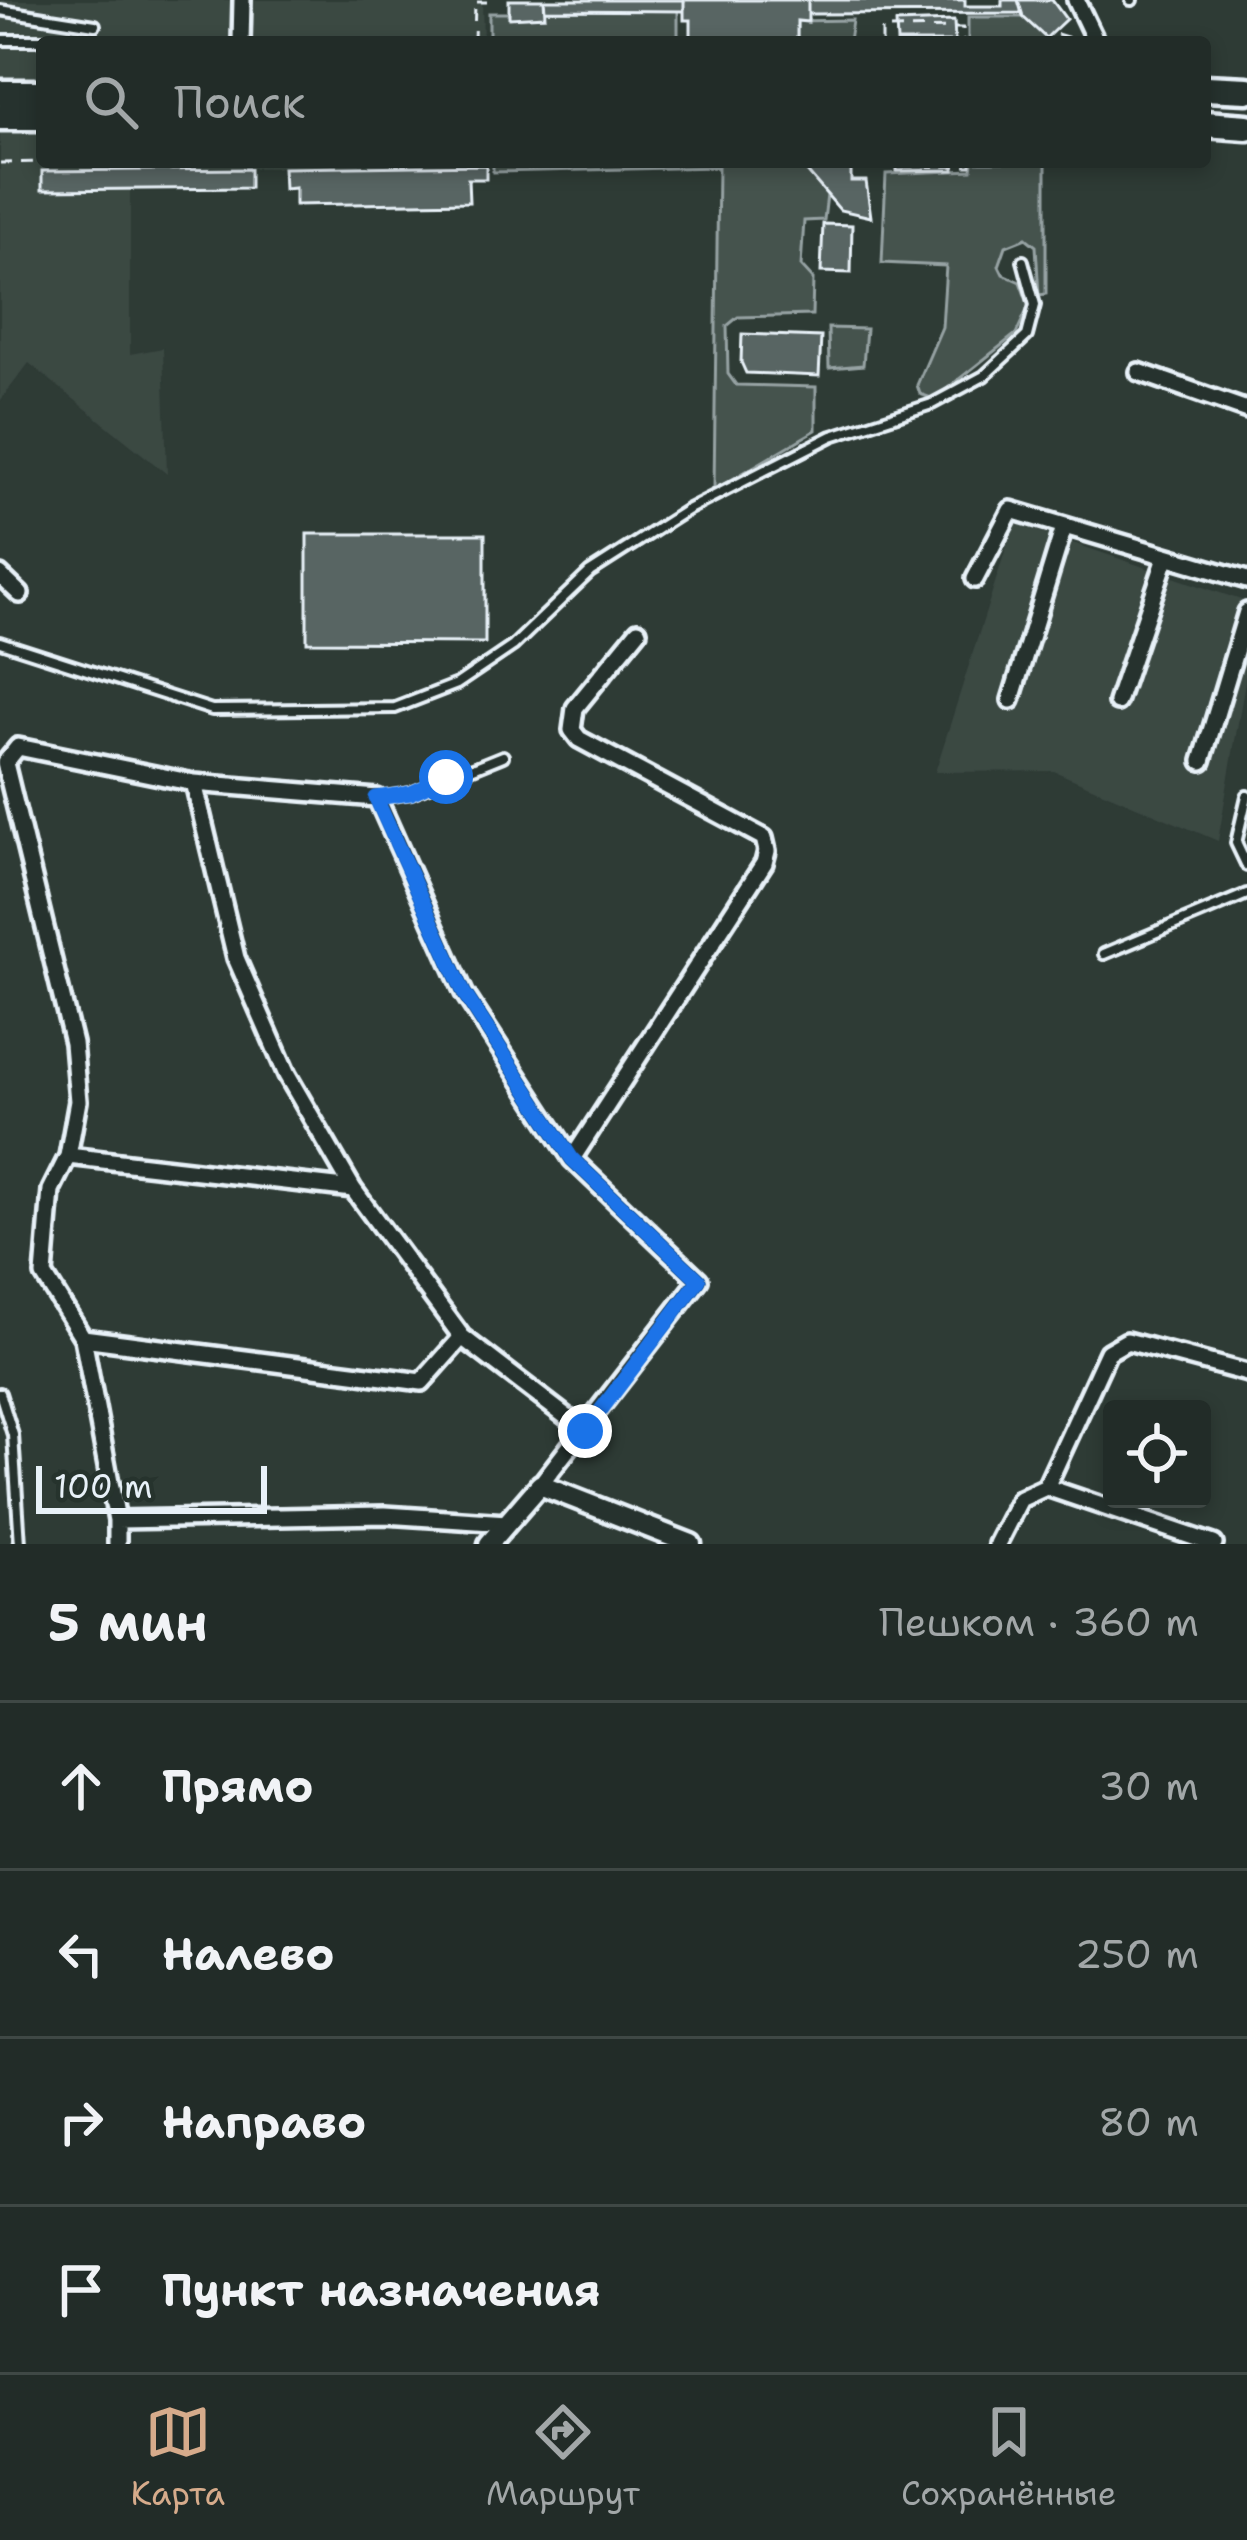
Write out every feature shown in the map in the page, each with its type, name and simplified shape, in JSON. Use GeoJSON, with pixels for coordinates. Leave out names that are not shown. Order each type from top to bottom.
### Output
{"type":"FeatureCollection","features":[{"type":"Feature","properties":{"kind":"highway"},"geometry":{"type":"LineString","coordinates":[[1211,88],[1247,90]]}},
{"type":"Feature","properties":{"kind":"highway"},"geometry":{"type":"LineString","coordinates":[[0,93],[36,93]]}},
{"type":"Feature","properties":{"kind":"highway"},"geometry":{"type":"LineString","coordinates":[[0,117],[36,117]]}},
{"type":"Feature","properties":{"kind":"highway"},"geometry":{"type":"LineString","coordinates":[[1211,124],[1247,127]]}},
{"type":"Feature","properties":{"kind":"street"},"geometry":{"type":"LineString","coordinates":[[241,36],[242,0]]}},
{"type":"Feature","properties":{"kind":"street"},"geometry":{"type":"LineString","coordinates":[[1076,0],[1093,36]]}},
{"type":"Feature","properties":{"kind":"street"},"geometry":{"type":"LineString","coordinates":[[1139,372],[1247,410]]}},
{"type":"Feature","properties":{"kind":"street"},"geometry":{"type":"LineString","coordinates":[[975,579],[1012,511],[1247,580]]}},
{"type":"Feature","properties":{"kind":"street"},"geometry":{"type":"LineString","coordinates":[[1011,700],[1064,527]]}},
{"type":"Feature","properties":{"kind":"street"},"geometry":{"type":"LineString","coordinates":[[1117,702],[1166,558]]}},
{"type":"Feature","properties":{"kind":"street"},"geometry":{"type":"LineString","coordinates":[[0,575],[20,594]]}},
{"type":"Feature","properties":{"kind":"street"},"geometry":{"type":"LineString","coordinates":[[1202,761],[1247,612]]}},
{"type":"Feature","properties":{"kind":"street"},"geometry":{"type":"LineString","coordinates":[[572,1159],[764,863],[767,851],[764,838],[580,739],[572,730],[575,708],[638,631]]}},
{"type":"Feature","properties":{"kind":"street"},"geometry":{"type":"LineString","coordinates":[[117,1544],[117,1520],[82,1338],[44,1275],[51,1190],[68,1156],[78,1101],[73,1043],[5,763],[18,747],[194,783],[376,798],[464,993],[572,1159],[699,1280],[585,1431],[489,1544]]}},
{"type":"Feature","properties":{"kind":"street"},"geometry":{"type":"LineString","coordinates":[[194,783],[236,958],[287,1075],[353,1189],[462,1336],[585,1431]]}},
{"type":"Feature","properties":{"kind":"street"},"geometry":{"type":"LineString","coordinates":[[68,1156],[353,1189]]}},
{"type":"Feature","properties":{"kind":"street"},"geometry":{"type":"LineString","coordinates":[[82,1338],[422,1382],[462,1336]]}},
{"type":"Feature","properties":{"kind":"street"},"geometry":{"type":"LineString","coordinates":[[997,1544],[1019,1499],[1046,1486],[1108,1352],[1127,1341],[1247,1373]]}},
{"type":"Feature","properties":{"kind":"street"},"geometry":{"type":"LineString","coordinates":[[540,1485],[691,1544]]}},
{"type":"Feature","properties":{"kind":"street"},"geometry":{"type":"LineString","coordinates":[[1046,1486],[1214,1544]]}},
{"type":"Feature","properties":{"kind":"street"},"geometry":{"type":"LineString","coordinates":[[117,1520],[385,1515],[507,1523]]}},
{"type":"Feature","properties":{"kind":"lane"},"geometry":{"type":"LineString","coordinates":[[0,10],[95,26]]}},
{"type":"Feature","properties":{"kind":"lane"},"geometry":{"type":"LineString","coordinates":[[0,40],[36,40]]}},
{"type":"Feature","properties":{"kind":"lane"},"geometry":{"type":"LineString","coordinates":[[0,642],[212,710],[395,708],[457,684],[513,646],[590,572],[687,510],[832,436],[932,404],[984,376],[1028,336],[1035,305],[1023,261]]}},
{"type":"Feature","properties":{"kind":"lane"},"geometry":{"type":"LineString","coordinates":[[376,798],[411,793],[502,757]]}},
{"type":"Feature","properties":{"kind":"lane"},"geometry":{"type":"LineString","coordinates":[[1247,796],[1235,844],[1247,866]]}},
{"type":"Feature","properties":{"kind":"lane"},"geometry":{"type":"LineString","coordinates":[[1104,954],[1247,894]]}},
{"type":"Feature","properties":{"kind":"lane"},"geometry":{"type":"LineString","coordinates":[[0,1393],[13,1435],[20,1544]]}},
{"type":"Feature","properties":{"kind":"path"},"geometry":{"type":"LineString","coordinates":[[474,36],[475,2],[488,2]]}},
{"type":"Feature","properties":{"kind":"path"},"geometry":{"type":"LineString","coordinates":[[883,36],[882,28],[963,28],[964,36]]}},
{"type":"Feature","properties":{"kind":"path"},"geometry":{"type":"LineString","coordinates":[[1057,34],[1063,36]]}},
{"type":"Feature","properties":{"kind":"path"},"geometry":{"type":"LineString","coordinates":[[0,163],[36,162]]}},
{"type":"Feature","properties":{"kind":"shaded area"},"geometry":{"type":"Polygon","coordinates":[[[0,0],[482,0],[483,36],[36,36],[36,168],[264,168],[43,171],[43,190],[130,189],[130,354],[163,348],[167,474],[29,363],[0,401],[0,0]]]}},
{"type":"Feature","properties":{"kind":"shaded area"},"geometry":{"type":"Polygon","coordinates":[[[545,10],[678,10],[678,36],[489,36],[489,13],[544,16],[545,10]]]}},
{"type":"Feature","properties":{"kind":"shaded area"},"geometry":{"type":"Polygon","coordinates":[[[968,17],[1023,17],[1044,36],[968,36],[968,17]]]}},
{"type":"Feature","properties":{"kind":"shaded area"},"geometry":{"type":"Polygon","coordinates":[[[852,20],[850,36],[797,36],[797,21],[852,20]]]}},
{"type":"Feature","properties":{"kind":"shaded area"},"geometry":{"type":"Polygon","coordinates":[[[493,168],[673,168],[493,172],[493,168]]]}},
{"type":"Feature","properties":{"kind":"shaded area"},"geometry":{"type":"Polygon","coordinates":[[[718,168],[804,168],[827,195],[824,220],[804,221],[801,266],[813,279],[812,315],[738,317],[727,326],[728,374],[736,385],[816,387],[816,430],[714,490],[718,168]]]}},
{"type":"Feature","properties":{"kind":"shaded area"},"geometry":{"type":"Polygon","coordinates":[[[1046,168],[1046,294],[1039,295],[1036,246],[1026,238],[1006,246],[999,266],[1003,274],[1020,282],[1029,306],[1016,334],[934,399],[920,394],[917,385],[942,327],[946,266],[882,263],[886,174],[1046,168]]]}},
{"type":"Feature","properties":{"kind":"shaded area"},"geometry":{"type":"Polygon","coordinates":[[[828,328],[866,329],[863,365],[829,368],[828,328]]]}},
{"type":"Feature","properties":{"kind":"shaded area"},"geometry":{"type":"Polygon","coordinates":[[[1014,523],[1247,602],[1247,670],[1218,841],[1054,771],[935,772],[1014,523]]]}},
{"type":"Feature","properties":{"kind":"building"},"geometry":{"type":"Polygon","coordinates":[[[509,0],[544,0],[545,16],[509,18],[509,0]]]}},
{"type":"Feature","properties":{"kind":"building"},"geometry":{"type":"Polygon","coordinates":[[[544,0],[684,0],[684,11],[545,10],[544,0]]]}},
{"type":"Feature","properties":{"kind":"building"},"geometry":{"type":"Polygon","coordinates":[[[684,0],[808,0],[808,22],[797,21],[797,36],[691,36],[691,20],[684,20],[684,0]]]}},
{"type":"Feature","properties":{"kind":"building"},"geometry":{"type":"Polygon","coordinates":[[[808,0],[965,0],[965,6],[1002,6],[1002,0],[1018,0],[1022,13],[808,14],[808,0]]]}},
{"type":"Feature","properties":{"kind":"building"},"geometry":{"type":"Polygon","coordinates":[[[1018,0],[1052,0],[1066,19],[1044,36],[1023,17],[1018,0]]]}},
{"type":"Feature","properties":{"kind":"building"},"geometry":{"type":"Polygon","coordinates":[[[954,21],[955,36],[897,36],[896,23],[954,21]]]}},
{"type":"Feature","properties":{"kind":"building"},"geometry":{"type":"Polygon","coordinates":[[[283,168],[486,168],[486,179],[468,179],[469,202],[295,205],[295,188],[284,189],[283,168]]]}},
{"type":"Feature","properties":{"kind":"building"},"geometry":{"type":"Polygon","coordinates":[[[804,168],[851,168],[851,181],[866,181],[871,217],[840,210],[804,168]]]}},
{"type":"Feature","properties":{"kind":"building"},"geometry":{"type":"Polygon","coordinates":[[[897,168],[954,168],[954,170],[897,168]]]}},
{"type":"Feature","properties":{"kind":"building"},"geometry":{"type":"Polygon","coordinates":[[[250,169],[250,188],[42,190],[42,171],[250,169]]]}},
{"type":"Feature","properties":{"kind":"building"},"geometry":{"type":"Polygon","coordinates":[[[823,224],[852,225],[851,273],[821,272],[823,224]]]}},
{"type":"Feature","properties":{"kind":"building"},"geometry":{"type":"Polygon","coordinates":[[[742,334],[821,337],[819,376],[746,373],[741,362],[742,334]]]}},
{"type":"Feature","properties":{"kind":"building"},"geometry":{"type":"Polygon","coordinates":[[[307,534],[485,534],[485,643],[307,642],[307,534]]]}},
{"type":"Feature","properties":{"kind":"route"},"geometry":{"type":"LineString","coordinates":[[446,777],[411,793],[376,798],[464,993],[572,1159],[699,1280],[585,1431]]}}]}
